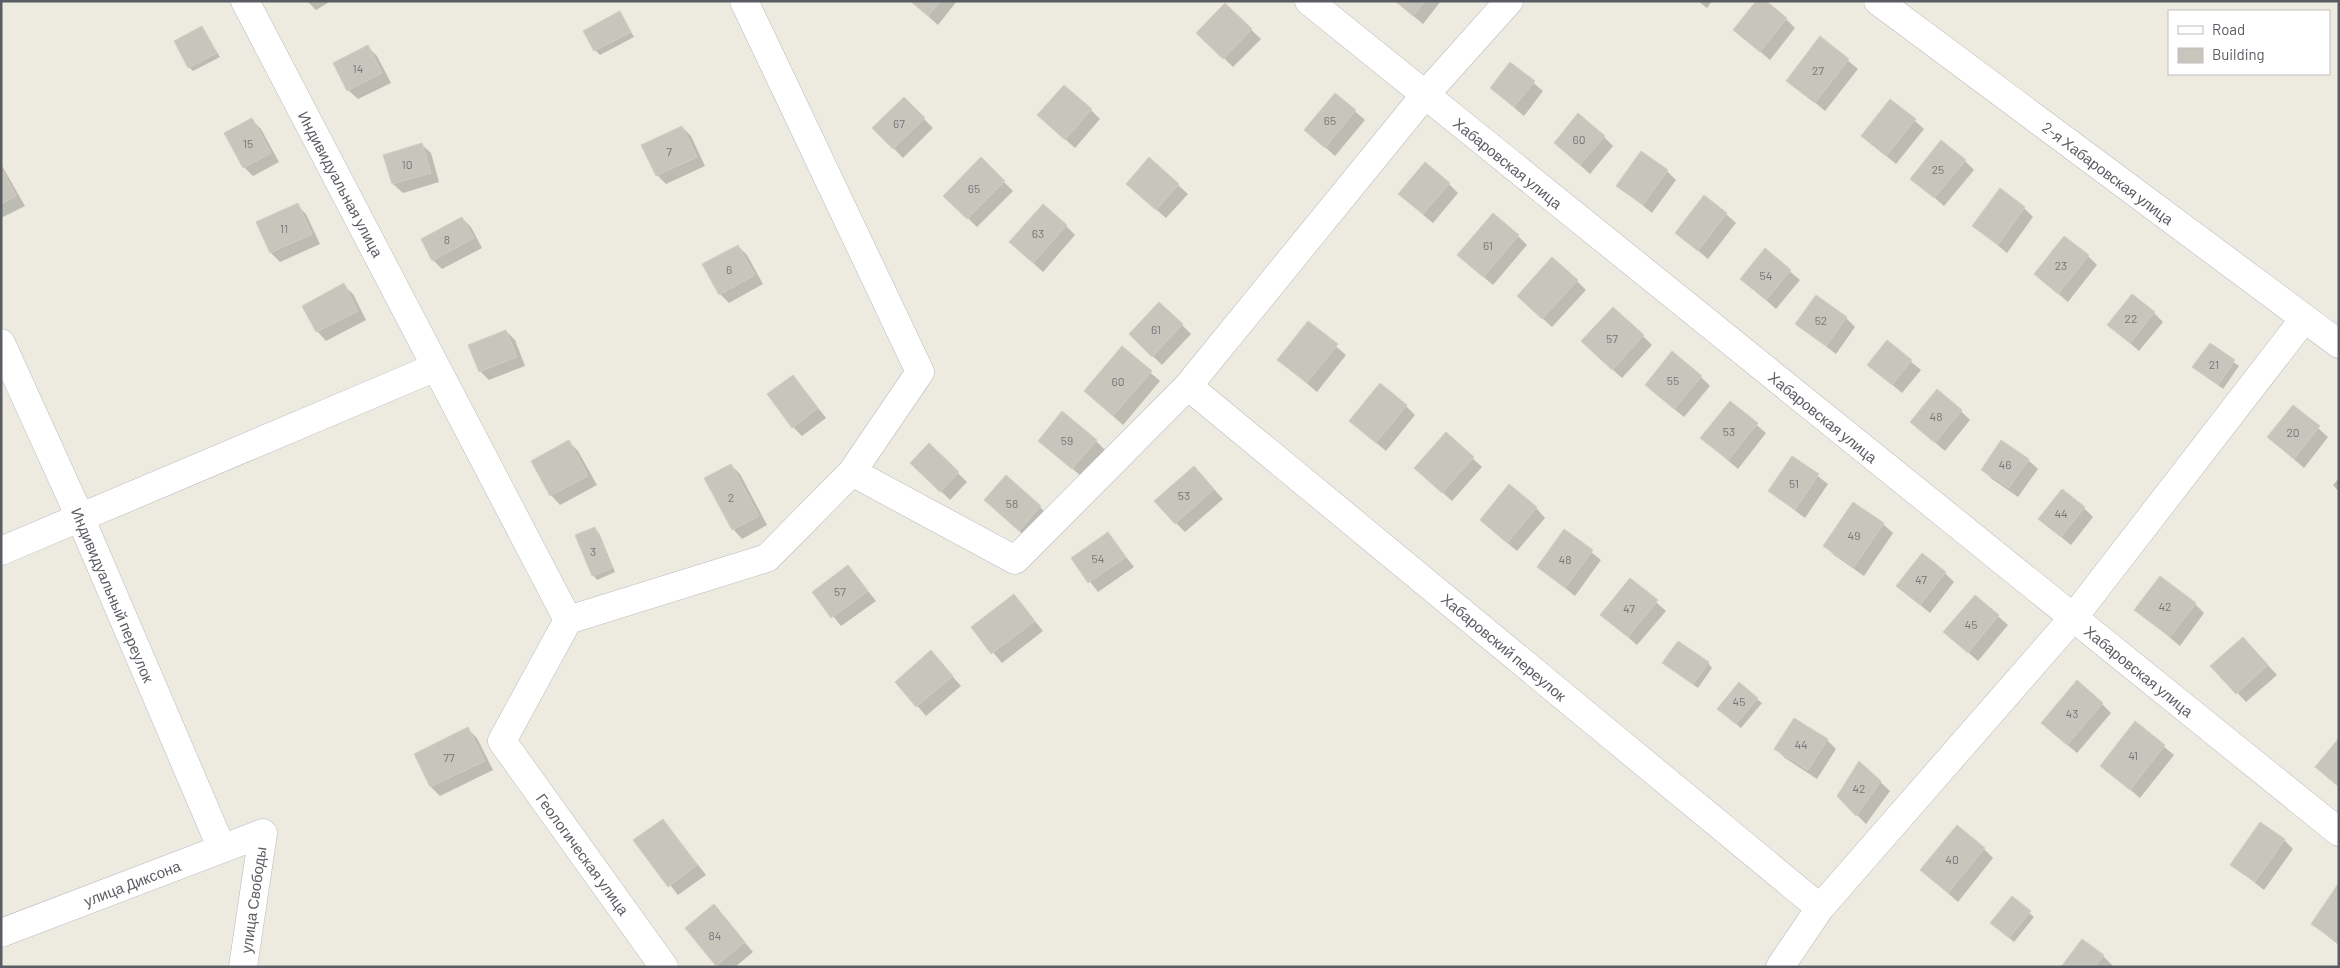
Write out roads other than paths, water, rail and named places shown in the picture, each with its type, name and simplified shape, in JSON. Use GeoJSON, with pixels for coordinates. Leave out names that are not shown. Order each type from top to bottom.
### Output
{"type":"FeatureCollection","features":[{"type":"Feature","properties":{"kind":"street","name":"Индивидуальная улица"},"geometry":{"type":"LineString","coordinates":[[245,1],[568,620]]}},
{"type":"Feature","properties":{"kind":"street"},"geometry":{"type":"LineString","coordinates":[[568,620],[767,558],[852,472],[920,372],[744,1]]}},
{"type":"Feature","properties":{"kind":"street","name":"Хабаровская улица"},"geometry":{"type":"LineString","coordinates":[[1309,1],[1424,96],[2339,832]]}},
{"type":"Feature","properties":{"kind":"street"},"geometry":{"type":"LineString","coordinates":[[852,472],[1015,560],[1188,386],[1424,96],[1509,1]]}},
{"type":"Feature","properties":{"kind":"street","name":"2-я Хабаровская улица"},"geometry":{"type":"LineString","coordinates":[[1878,1],[2339,344]]}},
{"type":"Feature","properties":{"kind":"street"},"geometry":{"type":"LineString","coordinates":[[1780,967],[1820,908],[2073,618],[2304,319]]}},
{"type":"Feature","properties":{"kind":"street","name":"Индивидуальный переулок"},"geometry":{"type":"LineString","coordinates":[[1,343],[80,518],[222,849]]}},
{"type":"Feature","properties":{"kind":"street"},"geometry":{"type":"LineString","coordinates":[[1,551],[436,367]]}},
{"type":"Feature","properties":{"kind":"street","name":"Хабаровский переулок"},"geometry":{"type":"LineString","coordinates":[[1188,386],[1820,908]]}},
{"type":"Feature","properties":{"kind":"street","name":"Геологическая улица"},"geometry":{"type":"LineString","coordinates":[[568,620],[502,741],[664,967]]}},
{"type":"Feature","properties":{"kind":"street","name":"улица Диксона"},"geometry":{"type":"LineString","coordinates":[[1,933],[263,833]]}},
{"type":"Feature","properties":{"kind":"street","name":"улица Свободы"},"geometry":{"type":"LineString","coordinates":[[243,967],[263,833]]}}]}
